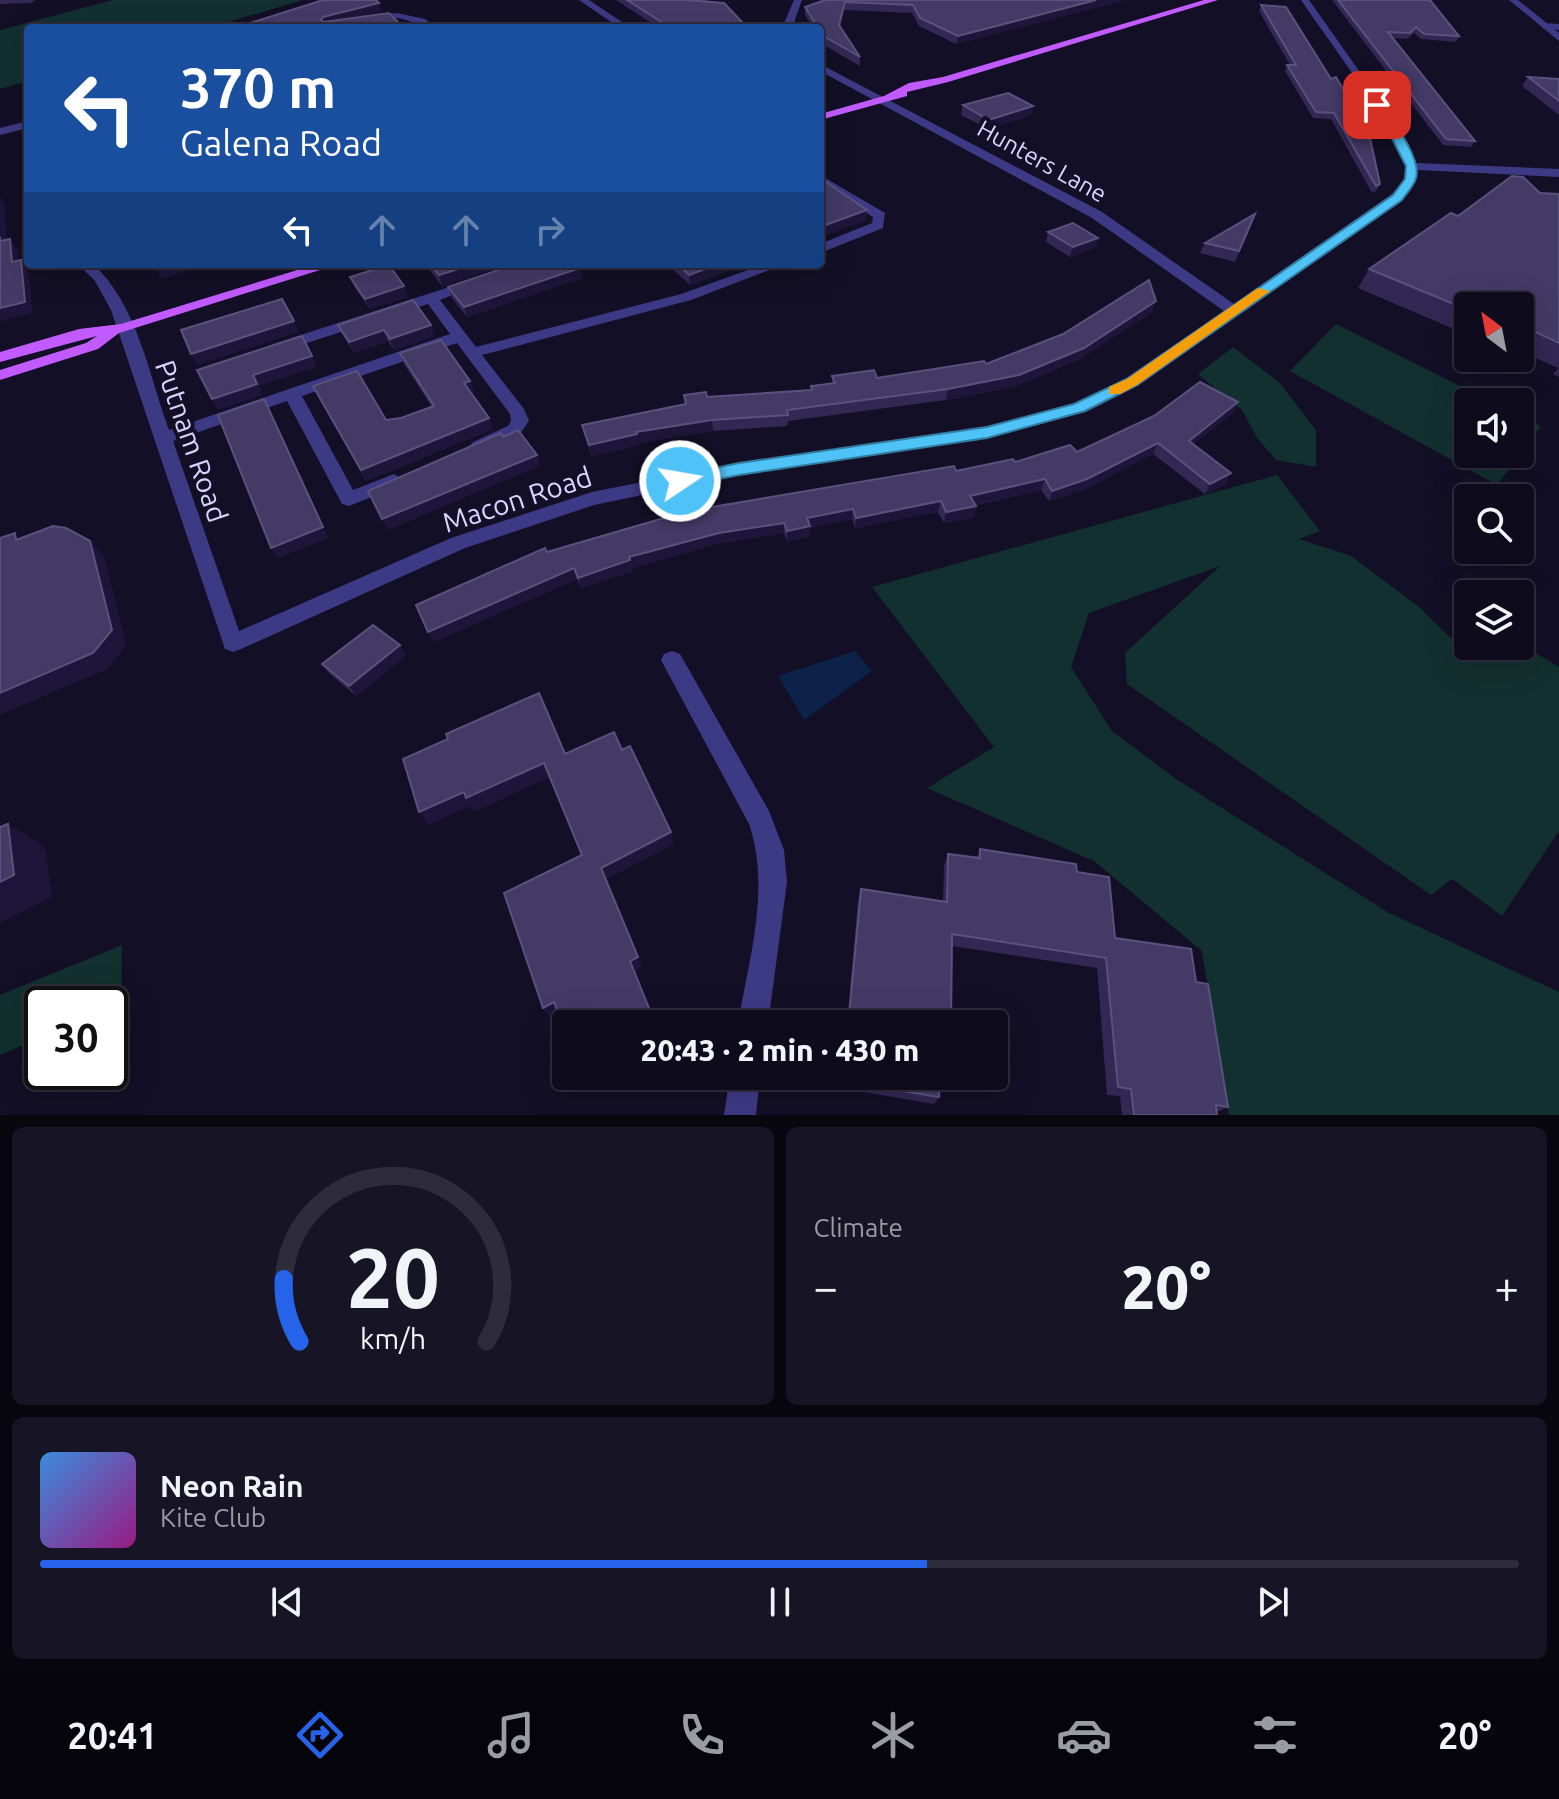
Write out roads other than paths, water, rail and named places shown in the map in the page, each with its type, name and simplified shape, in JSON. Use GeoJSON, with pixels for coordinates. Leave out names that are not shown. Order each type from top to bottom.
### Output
{"type":"FeatureCollection","features":[{"type":"Feature","properties":{"kind":"main road"},"geometry":{"type":"LineString","coordinates":[[824,116],[924,90],[944,80],[1214,0]]}},
{"type":"Feature","properties":{"kind":"main road"},"geometry":{"type":"LineString","coordinates":[[0,357],[79,334],[123,328],[319,268]]}},
{"type":"Feature","properties":{"kind":"main road"},"geometry":{"type":"LineString","coordinates":[[0,375],[92,346],[123,328]]}},
{"type":"Feature","properties":{"kind":"street"},"geometry":{"type":"LineString","coordinates":[[583,0],[620,24]]}},
{"type":"Feature","properties":{"kind":"street"},"geometry":{"type":"LineString","coordinates":[[789,24],[798,0]]}},
{"type":"Feature","properties":{"kind":"street"},"geometry":{"type":"LineString","coordinates":[[1305,0],[1394,129],[1412,166],[1559,173]]}},
{"type":"Feature","properties":{"kind":"street"},"geometry":{"type":"LineString","coordinates":[[1513,0],[1559,38]]}},
{"type":"Feature","properties":{"kind":"street"},"geometry":{"type":"LineString","coordinates":[[348,24],[393,16],[413,18],[424,24]]}},
{"type":"Feature","properties":{"kind":"street"},"geometry":{"type":"LineString","coordinates":[[1545,26],[1559,27]]}},
{"type":"Feature","properties":{"kind":"street","name":"Hunters Lane"},"geometry":{"type":"LineString","coordinates":[[824,69],[885,98],[1097,215],[1234,311]]}},
{"type":"Feature","properties":{"kind":"street"},"geometry":{"type":"LineString","coordinates":[[0,132],[24,125]]}},
{"type":"Feature","properties":{"kind":"street","name":"Macon Road"},"geometry":{"type":"LineString","coordinates":[[233,643],[458,543],[592,499],[739,469],[987,432],[1080,408],[1132,382],[1397,197],[1410,180],[1412,166]]}},
{"type":"Feature","properties":{"kind":"street"},"geometry":{"type":"LineString","coordinates":[[824,181],[880,216],[880,222],[824,247]]}},
{"type":"Feature","properties":{"kind":"street","name":"Putnam Road"},"geometry":{"type":"LineString","coordinates":[[89,268],[101,279],[119,310],[233,643]]}},
{"type":"Feature","properties":{"kind":"street"},"geometry":{"type":"LineString","coordinates":[[471,353],[686,297],[767,268]]}},
{"type":"Feature","properties":{"kind":"street"},"geometry":{"type":"LineString","coordinates":[[269,350],[489,279]]}},
{"type":"Feature","properties":{"kind":"street"},"geometry":{"type":"LineString","coordinates":[[431,298],[518,413],[520,421],[514,430],[502,437],[460,454]]}},
{"type":"Feature","properties":{"kind":"street"},"geometry":{"type":"LineString","coordinates":[[162,438],[458,337]]}},
{"type":"Feature","properties":{"kind":"street"},"geometry":{"type":"LineString","coordinates":[[292,394],[349,499],[404,476]]}},
{"type":"Feature","properties":{"kind":"street"},"geometry":{"type":"LineString","coordinates":[[672,660],[760,819],[771,850],[774,882],[755,1010]]}},
{"type":"Feature","properties":{"kind":"street"},"geometry":{"type":"LineString","coordinates":[[740,1115],[743,1090]]}},
{"type":"Feature","properties":{"kind":"water"},"geometry":{"type":"Polygon","coordinates":[[[855,651],[872,671],[804,720],[778,676],[855,651]]]}}]}
